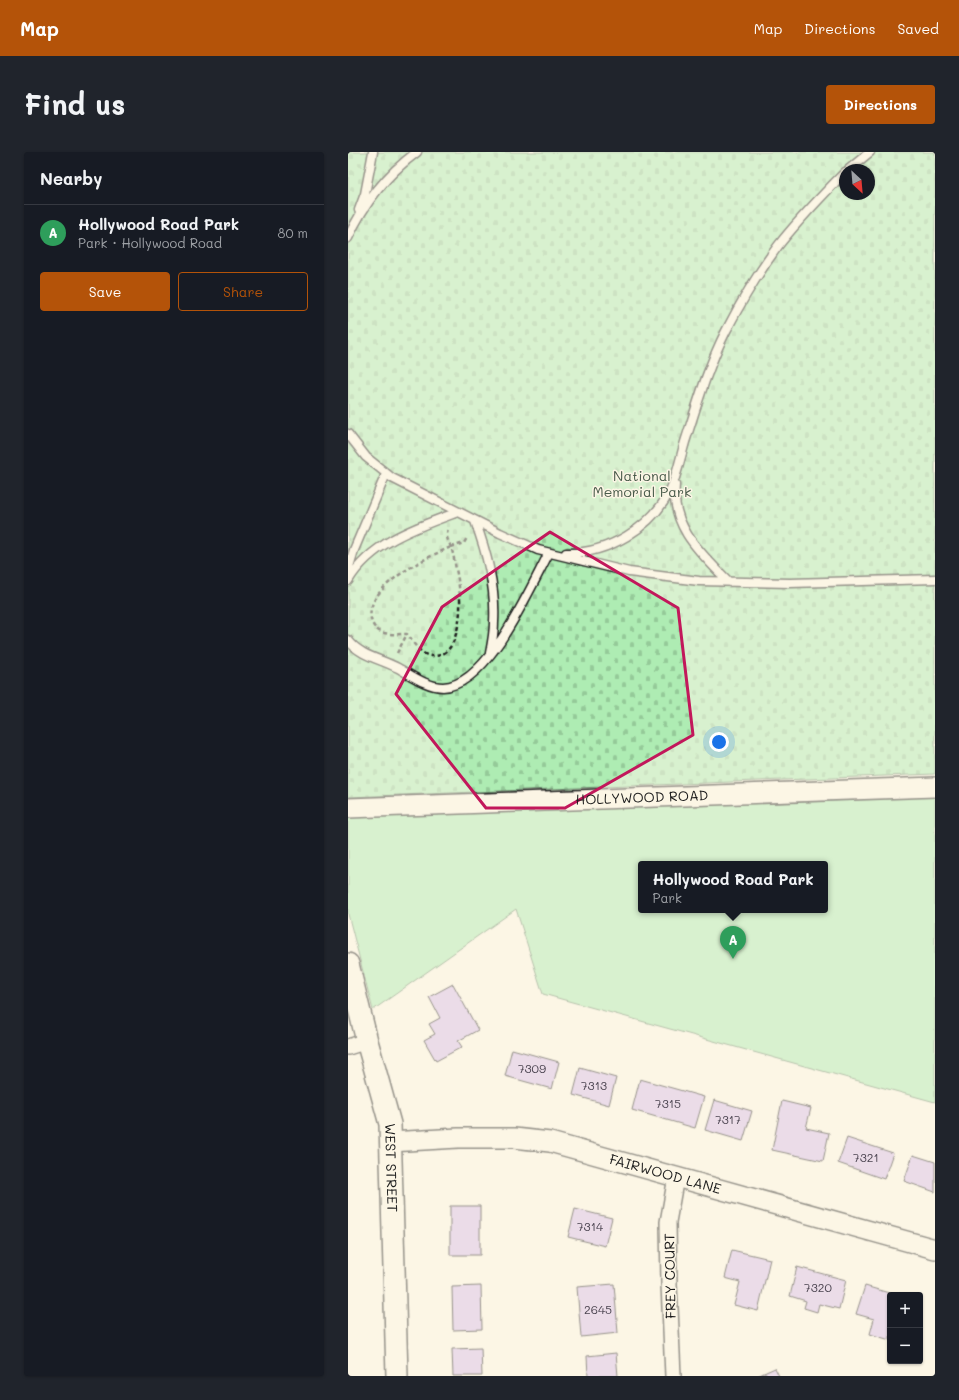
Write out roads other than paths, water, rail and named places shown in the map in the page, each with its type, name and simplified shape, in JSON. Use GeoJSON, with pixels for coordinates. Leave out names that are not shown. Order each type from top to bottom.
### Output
{"type":"FeatureCollection","features":[{"type":"Feature","properties":{"kind":"main road","name":"WEST STREET"},"geometry":{"type":"LineString","coordinates":[[348,964],[358,1044],[390,1124],[397,1376]]}},
{"type":"Feature","properties":{"kind":"street","name":"HOLLYWOOD ROAD"},"geometry":{"type":"LineString","coordinates":[[348,808],[935,786]]}},
{"type":"Feature","properties":{"kind":"street","name":"FAIRWOOD LANE"},"geometry":{"type":"LineString","coordinates":[[390,1142],[458,1138],[514,1138],[550,1142],[935,1249]]}},
{"type":"Feature","properties":{"kind":"street","name":"FREY COURT"},"geometry":{"type":"LineString","coordinates":[[673,1376],[668,1222],[676,1177]]}},
{"type":"Feature","properties":{"kind":"lane"},"geometry":{"type":"LineString","coordinates":[[348,238],[365,194],[373,152]]}},
{"type":"Feature","properties":{"kind":"lane"},"geometry":{"type":"LineString","coordinates":[[354,224],[365,206],[386,181],[406,160],[417,152]]}},
{"type":"Feature","properties":{"kind":"lane"},"geometry":{"type":"LineString","coordinates":[[855,164],[870,152]]}},
{"type":"Feature","properties":{"kind":"lane"},"geometry":{"type":"LineString","coordinates":[[729,582],[688,537],[678,516],[674,496],[676,478],[682,453],[700,395],[725,332],[749,289],[778,247],[806,212],[839,178]]}},
{"type":"Feature","properties":{"kind":"lane"},"geometry":{"type":"LineString","coordinates":[[348,434],[366,457],[386,474],[500,534],[538,550],[629,572],[699,581],[790,583],[935,579]]}},
{"type":"Feature","properties":{"kind":"lane"},"geometry":{"type":"LineString","coordinates":[[348,570],[354,550],[386,474]]}},
{"type":"Feature","properties":{"kind":"lane"},"geometry":{"type":"LineString","coordinates":[[549,552],[575,553],[599,549],[620,541],[639,528],[655,512],[669,493],[676,478]]}},
{"type":"Feature","properties":{"kind":"lane"},"geometry":{"type":"LineString","coordinates":[[348,581],[364,560],[382,546],[413,528],[458,512]]}},
{"type":"Feature","properties":{"kind":"lane"},"geometry":{"type":"LineString","coordinates":[[475,520],[488,560],[494,593],[494,623],[490,656]]}},
{"type":"Feature","properties":{"kind":"lane"},"geometry":{"type":"LineString","coordinates":[[348,640],[362,652],[428,683],[442,687],[455,684],[468,677],[490,656],[508,630],[549,552]]}},
{"type":"Feature","properties":{"kind":"place","name":"Hollywood Road Park"},"geometry":{"type":"Point","coordinates":[733,959]}},
{"type":"Feature","properties":{"kind":"park label","name":"National Memorial Park"},"geometry":{"type":"Point","coordinates":[642,484]}}]}
